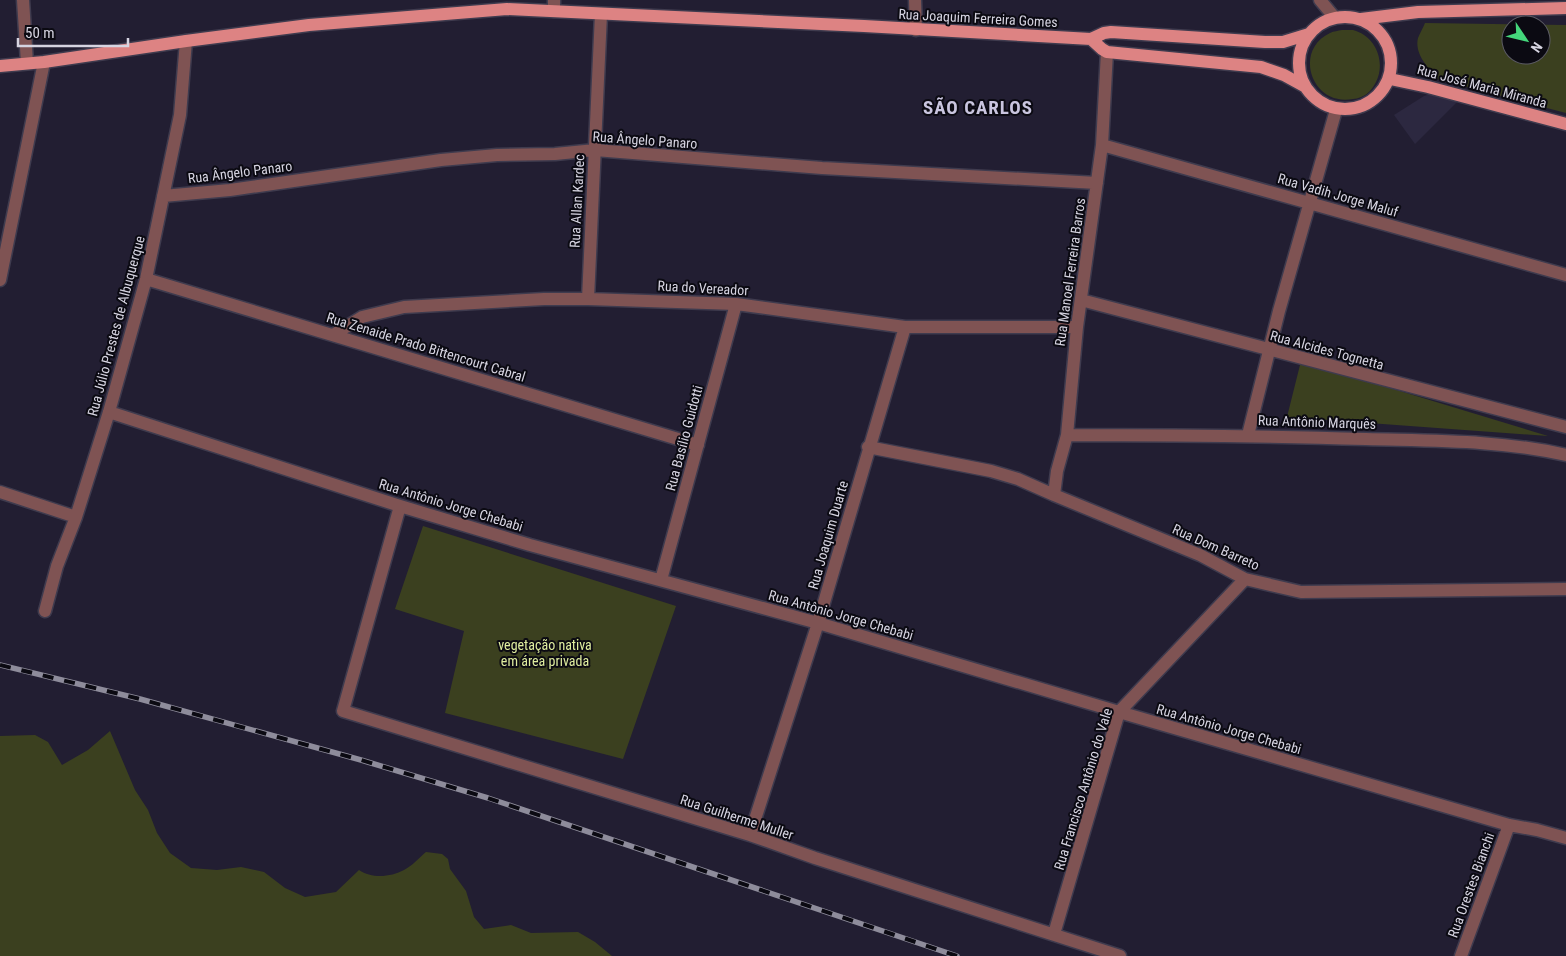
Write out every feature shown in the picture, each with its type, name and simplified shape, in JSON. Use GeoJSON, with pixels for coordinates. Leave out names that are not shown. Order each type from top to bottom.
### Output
{"type":"FeatureCollection","features":[{"type":"Feature","properties":{"kind":"main road","name":"Rua Joaquim Ferreira Gomes"},"geometry":{"type":"LineString","coordinates":[[0,66],[44,62],[309,25],[554,5],[600,14],[1091,39],[1111,32],[1283,42],[1309,34]]}},
{"type":"Feature","properties":{"kind":"main road"},"geometry":{"type":"LineString","coordinates":[[1361,19],[1418,12],[1566,8]]}},
{"type":"Feature","properties":{"kind":"main road"},"geometry":{"type":"LineString","coordinates":[[1091,39],[1107,52],[1261,67],[1284,75],[1304,86],[1318,101],[1336,110],[1366,105],[1375,98],[1390,79],[1388,49],[1383,36],[1373,26],[1352,16],[1335,18],[1318,25],[1309,34],[1302,46],[1300,60],[1304,86]]}},
{"type":"Feature","properties":{"kind":"main road","name":"Rua José Maria Miranda"},"geometry":{"type":"LineString","coordinates":[[1390,79],[1428,87],[1566,124]]}},
{"type":"Feature","properties":{"kind":"street"},"geometry":{"type":"LineString","coordinates":[[23,0],[27,63]]}},
{"type":"Feature","properties":{"kind":"street"},"geometry":{"type":"LineString","coordinates":[[915,0],[916,30]]}},
{"type":"Feature","properties":{"kind":"street"},"geometry":{"type":"LineString","coordinates":[[1320,0],[1335,18]]}},
{"type":"Feature","properties":{"kind":"street","name":"Rua Allan Kardec"},"geometry":{"type":"LineString","coordinates":[[588,299],[600,14]]}},
{"type":"Feature","properties":{"kind":"street","name":"Rua Júlio Prestes de Albuquerque"},"geometry":{"type":"LineString","coordinates":[[44,611],[57,566],[76,517],[109,412],[146,279],[180,114],[186,41]]}},
{"type":"Feature","properties":{"kind":"street","name":"Rua Manoel Ferreira Barros"},"geometry":{"type":"LineString","coordinates":[[1054,495],[1057,471],[1067,435],[1077,327],[1102,145],[1107,52]]}},
{"type":"Feature","properties":{"kind":"street"},"geometry":{"type":"LineString","coordinates":[[0,280],[44,62]]}},
{"type":"Feature","properties":{"kind":"street"},"geometry":{"type":"LineString","coordinates":[[1248,435],[1279,311],[1336,110]]}},
{"type":"Feature","properties":{"kind":"street","name":"Rua Vadih Jorge Maluf"},"geometry":{"type":"LineString","coordinates":[[1102,145],[1566,275]]}},
{"type":"Feature","properties":{"kind":"street","name":"Rua Ângelo Panaro"},"geometry":{"type":"LineString","coordinates":[[163,196],[230,190],[441,160],[595,150],[822,168],[1097,184]]}},
{"type":"Feature","properties":{"kind":"street","name":"Rua Zenaide Prado Bittencourt Cabral"},"geometry":{"type":"LineString","coordinates":[[146,279],[698,445]]}},
{"type":"Feature","properties":{"kind":"street","name":"Rua do Vereador"},"geometry":{"type":"LineString","coordinates":[[334,335],[362,317],[404,307],[544,299],[736,304],[904,327],[1077,327]]}},
{"type":"Feature","properties":{"kind":"street","name":"Rua Alcides Tognetta"},"geometry":{"type":"LineString","coordinates":[[1081,300],[1566,427]]}},
{"type":"Feature","properties":{"kind":"street","name":"Rua Basílio Guidotti"},"geometry":{"type":"LineString","coordinates":[[661,580],[736,304]]}},
{"type":"Feature","properties":{"kind":"street","name":"Rua Joaquim Duarte"},"geometry":{"type":"LineString","coordinates":[[750,835],[818,623],[904,327]]}},
{"type":"Feature","properties":{"kind":"street","name":"Rua Antônio Jorge Chebabi"},"geometry":{"type":"LineString","coordinates":[[109,412],[400,506],[530,545],[818,623],[1509,825],[1566,838]]}},
{"type":"Feature","properties":{"kind":"street","name":"Rua Antônio Marquês"},"geometry":{"type":"LineString","coordinates":[[1067,435],[1248,435],[1481,443],[1538,449],[1566,456]]}},
{"type":"Feature","properties":{"kind":"street","name":"Rua Dom Barreto"},"geometry":{"type":"LineString","coordinates":[[868,448],[991,471],[1018,479],[1200,555],[1244,579],[1300,592],[1566,589]]}},
{"type":"Feature","properties":{"kind":"street"},"geometry":{"type":"LineString","coordinates":[[0,492],[76,517]]}},
{"type":"Feature","properties":{"kind":"street","name":"Rua Guilherme Muller"},"geometry":{"type":"LineString","coordinates":[[400,506],[343,710],[750,835],[815,858],[1120,956]]}},
{"type":"Feature","properties":{"kind":"street","name":"Rua Francisco Antônio do Vale"},"geometry":{"type":"LineString","coordinates":[[1054,934],[1119,712],[1244,579]]}},
{"type":"Feature","properties":{"kind":"street","name":"Rua Orestes Bianchi"},"geometry":{"type":"LineString","coordinates":[[1461,956],[1509,825]]}},
{"type":"Feature","properties":{"kind":"shaded area"},"geometry":{"type":"Polygon","coordinates":[[[1434,93],[1460,99],[1415,144],[1394,115],[1424,96],[1434,93]]]}},
{"type":"Feature","properties":{"kind":"green space"},"geometry":{"type":"Polygon","coordinates":[[[1425,23],[1501,24],[1501,65],[1551,65],[1551,25],[1566,25],[1566,113],[1439,80],[1420,55],[1417,44],[1425,23]]]}},
{"type":"Feature","properties":{"kind":"green space"},"geometry":{"type":"Polygon","coordinates":[[[1353,30],[1368,38],[1377,51],[1379,58],[1379,74],[1374,86],[1367,94],[1353,99],[1338,99],[1326,94],[1318,86],[1312,75],[1310,63],[1312,52],[1319,41],[1334,31],[1353,30]]]}},
{"type":"Feature","properties":{"kind":"green space"},"geometry":{"type":"Polygon","coordinates":[[[1301,361],[1548,436],[1287,417],[1301,361]]]}},
{"type":"Feature","properties":{"kind":"green space","name":"vegetação nativa em área privada"},"geometry":{"type":"Polygon","coordinates":[[[423,526],[676,606],[623,759],[445,713],[464,631],[395,609],[423,526]]]}},
{"type":"Feature","properties":{"kind":"green space"},"geometry":{"type":"Polygon","coordinates":[[[110,731],[135,790],[148,810],[157,833],[170,853],[191,868],[217,870],[241,867],[264,872],[285,888],[305,897],[336,892],[359,870],[370,875],[387,875],[407,868],[426,852],[442,854],[448,859],[450,869],[466,891],[474,917],[484,929],[511,925],[531,933],[578,932],[595,942],[612,956],[0,956],[0,736],[35,735],[48,742],[62,765],[88,750],[110,731]]]}},
{"type":"Feature","properties":{"kind":"railway"},"geometry":{"type":"LineString","coordinates":[[0,665],[140,699],[361,760],[488,798],[957,956]]}},
{"type":"Feature","properties":{"kind":"district","name":"SÃO CARLOS"},"geometry":{"type":"Point","coordinates":[978,107]}}]}
